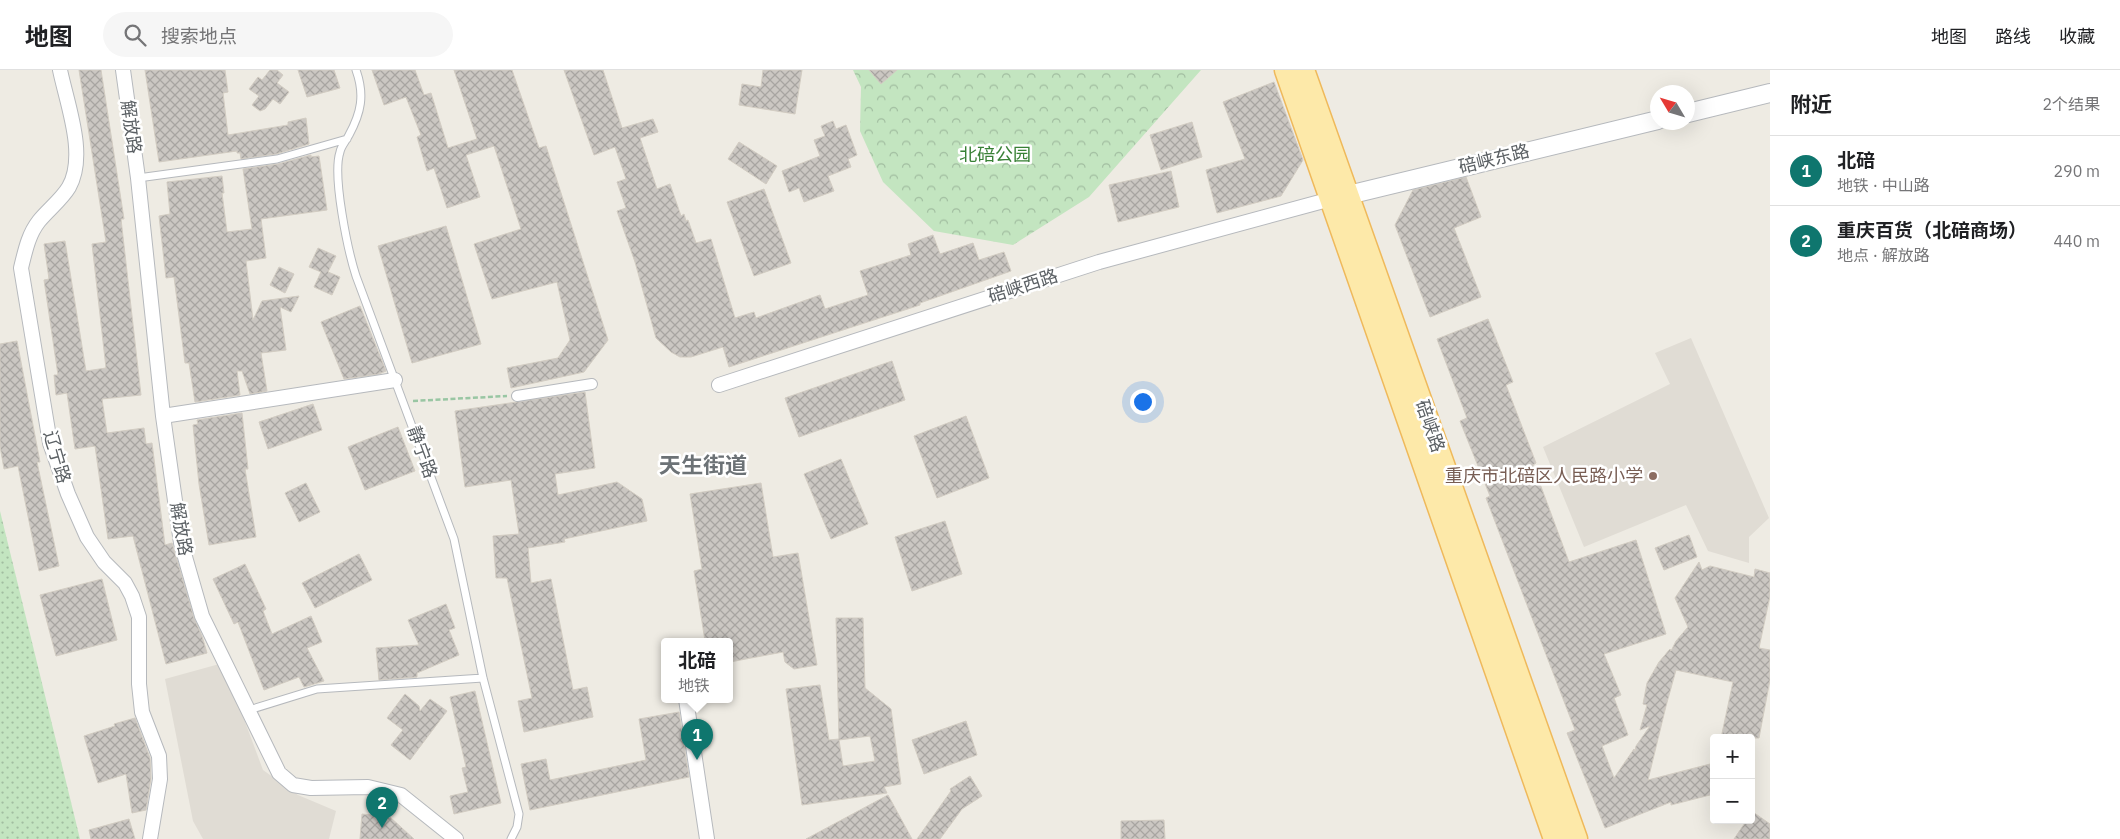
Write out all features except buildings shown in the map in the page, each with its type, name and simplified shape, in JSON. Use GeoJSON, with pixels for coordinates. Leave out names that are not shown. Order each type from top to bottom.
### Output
{"type":"FeatureCollection","features":[{"type":"Feature","properties":{"kind":"main road","name":"碚峡路"},"geometry":{"type":"LineString","coordinates":[[1286,70],[1340,197],[1576,839]]}},
{"type":"Feature","properties":{"kind":"main road","name":"碚峡路"},"geometry":{"type":"LineString","coordinates":[[1303,70],[1340,197],[1555,839]]}},
{"type":"Feature","properties":{"kind":"street","name":"辽宁路"},"geometry":{"type":"LineString","coordinates":[[60,70],[76,140],[77,164],[69,187],[37,223],[27,243],[21,268],[50,443],[68,494],[87,537],[104,562],[125,583],[132,596],[139,618],[139,684],[142,712],[159,756],[160,779],[150,839]]}},
{"type":"Feature","properties":{"kind":"street","name":"解放路"},"geometry":{"type":"LineString","coordinates":[[122,70],[138,178],[163,416],[181,543],[202,616],[279,773],[293,785],[311,788],[368,787],[401,795],[456,839]]}},
{"type":"Feature","properties":{"kind":"street"},"geometry":{"type":"LineString","coordinates":[[1695,111],[1770,93]]}},
{"type":"Feature","properties":{"kind":"street","name":"碚峡东路"},"geometry":{"type":"LineString","coordinates":[[1340,197],[1650,122]]}},
{"type":"Feature","properties":{"kind":"street","name":"碚峡西路"},"geometry":{"type":"LineString","coordinates":[[719,385],[1099,262],[1340,197]]}},
{"type":"Feature","properties":{"kind":"street"},"geometry":{"type":"LineString","coordinates":[[163,416],[395,380]]}},
{"type":"Feature","properties":{"kind":"street"},"geometry":{"type":"LineString","coordinates":[[517,396],[592,384]]}},
{"type":"Feature","properties":{"kind":"street"},"geometry":{"type":"LineString","coordinates":[[686,703],[707,839]]}},
{"type":"Feature","properties":{"kind":"lane","name":"静宁路"},"geometry":{"type":"LineString","coordinates":[[356,70],[361,83],[362,101],[358,117],[340,151],[337,169],[348,249],[454,539],[482,678],[520,814],[517,827],[511,839]]}},
{"type":"Feature","properties":{"kind":"lane"},"geometry":{"type":"LineString","coordinates":[[138,178],[277,159],[347,139]]}},
{"type":"Feature","properties":{"kind":"lane"},"geometry":{"type":"LineString","coordinates":[[248,710],[317,689],[482,678]]}},
{"type":"Feature","properties":{"kind":"path"},"geometry":{"type":"LineString","coordinates":[[404,402],[517,396]]}},
{"type":"Feature","properties":{"kind":"shaded area","name":"重庆市北碚区人民路小学"},"geometry":{"type":"Polygon","coordinates":[[[1691,338],[1769,518],[1749,537],[1749,563],[1708,551],[1686,505],[1584,547],[1543,447],[1670,384],[1655,353],[1691,338]]]}},
{"type":"Feature","properties":{"kind":"shaded area"},"geometry":{"type":"Polygon","coordinates":[[[223,663],[263,770],[298,795],[336,811],[329,839],[203,839],[193,821],[165,679],[223,663]]]}},
{"type":"Feature","properties":{"kind":"green space","name":"北碚公园"},"geometry":{"type":"Polygon","coordinates":[[[853,70],[1201,70],[1089,197],[1013,245],[934,231],[883,182],[860,131],[861,87],[853,70]]]}},
{"type":"Feature","properties":{"kind":"green space"},"geometry":{"type":"Polygon","coordinates":[[[0,511],[80,839],[0,839],[0,511]]]}},
{"type":"Feature","properties":{"kind":"place","name":"重庆市北碚区人民路小学"},"geometry":{"type":"Point","coordinates":[1653,476]}},
{"type":"Feature","properties":{"kind":"place","name":"北碚"},"geometry":{"type":"Point","coordinates":[697,760]}},
{"type":"Feature","properties":{"kind":"place","name":"重庆百货（北碚商场）"},"geometry":{"type":"Point","coordinates":[382,828]}},
{"type":"Feature","properties":{"kind":"district","name":"天生街道"},"geometry":{"type":"Point","coordinates":[703,465]}}]}
